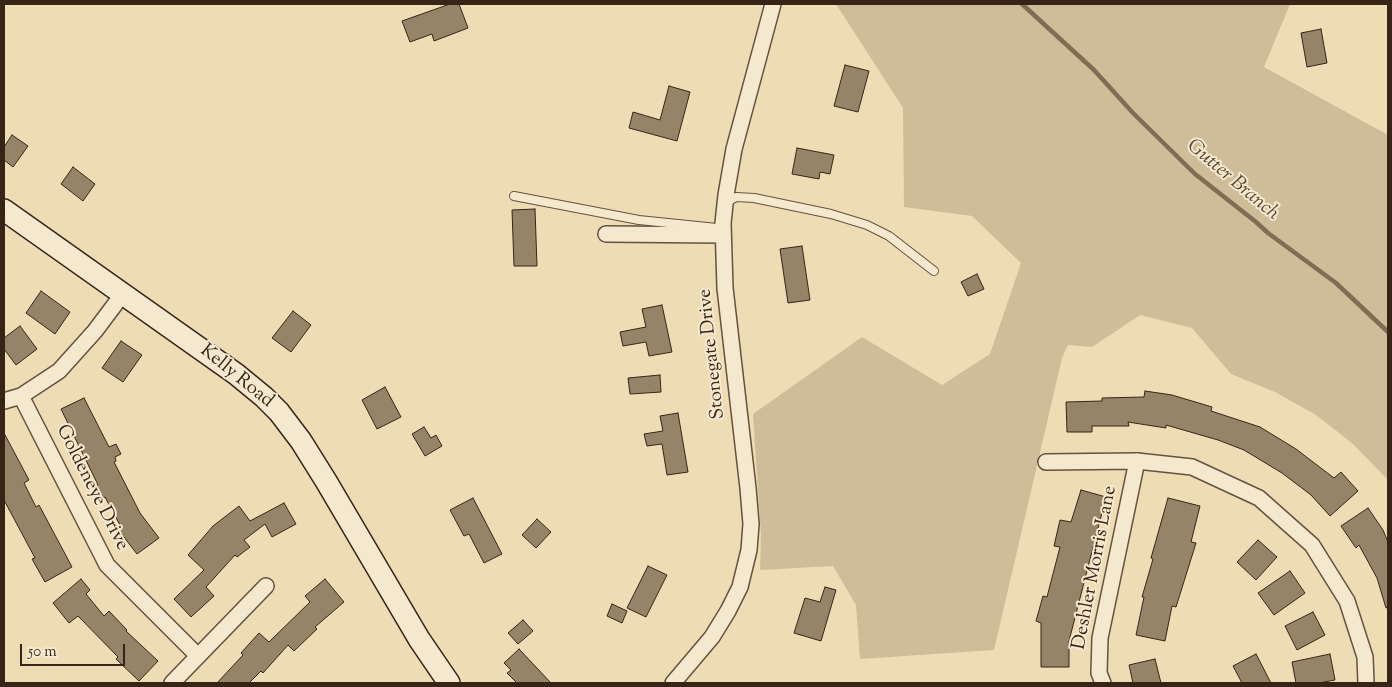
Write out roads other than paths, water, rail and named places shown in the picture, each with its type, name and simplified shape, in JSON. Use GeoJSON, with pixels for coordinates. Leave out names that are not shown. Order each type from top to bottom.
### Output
{"type":"FeatureCollection","features":[{"type":"Feature","properties":{"kind":"street","name":"Stonegate Drive"},"geometry":{"type":"LineString","coordinates":[[673,683],[712,637],[728,611],[740,587],[749,550],[751,524],[728,321],[723,232],[725,203],[734,149],[773,4]]}},
{"type":"Feature","properties":{"kind":"street","name":"Kelly Road"},"geometry":{"type":"LineString","coordinates":[[4,210],[236,374],[279,412],[301,441],[419,639],[450,683]]}},
{"type":"Feature","properties":{"kind":"street"},"geometry":{"type":"LineString","coordinates":[[606,234],[723,232]]}},
{"type":"Feature","properties":{"kind":"street"},"geometry":{"type":"LineString","coordinates":[[4,402],[21,396],[59,371],[95,331],[122,295]]}},
{"type":"Feature","properties":{"kind":"street","name":"Goldeneye Drive"},"geometry":{"type":"LineString","coordinates":[[21,396],[107,566],[198,656]]}},
{"type":"Feature","properties":{"kind":"street"},"geometry":{"type":"LineString","coordinates":[[1046,462],[1137,461],[1192,468],[1259,498],[1312,545],[1347,601],[1365,656],[1366,683]]}},
{"type":"Feature","properties":{"kind":"street","name":"Deshler Morris Lane"},"geometry":{"type":"LineString","coordinates":[[1103,683],[1099,673],[1100,638],[1137,461]]}},
{"type":"Feature","properties":{"kind":"street"},"geometry":{"type":"LineString","coordinates":[[172,683],[266,586]]}},
{"type":"Feature","properties":{"kind":"lane"},"geometry":{"type":"LineString","coordinates":[[514,196],[639,220],[723,232]]}},
{"type":"Feature","properties":{"kind":"lane"},"geometry":{"type":"LineString","coordinates":[[725,203],[736,197],[743,196],[831,214],[867,224],[889,236],[934,271]]}},
{"type":"Feature","properties":{"kind":"waterway","name":"Gutter Branch"},"geometry":{"type":"LineString","coordinates":[[1022,4],[1094,70],[1133,113],[1195,174],[1268,233],[1336,283],[1388,332]]}}]}
